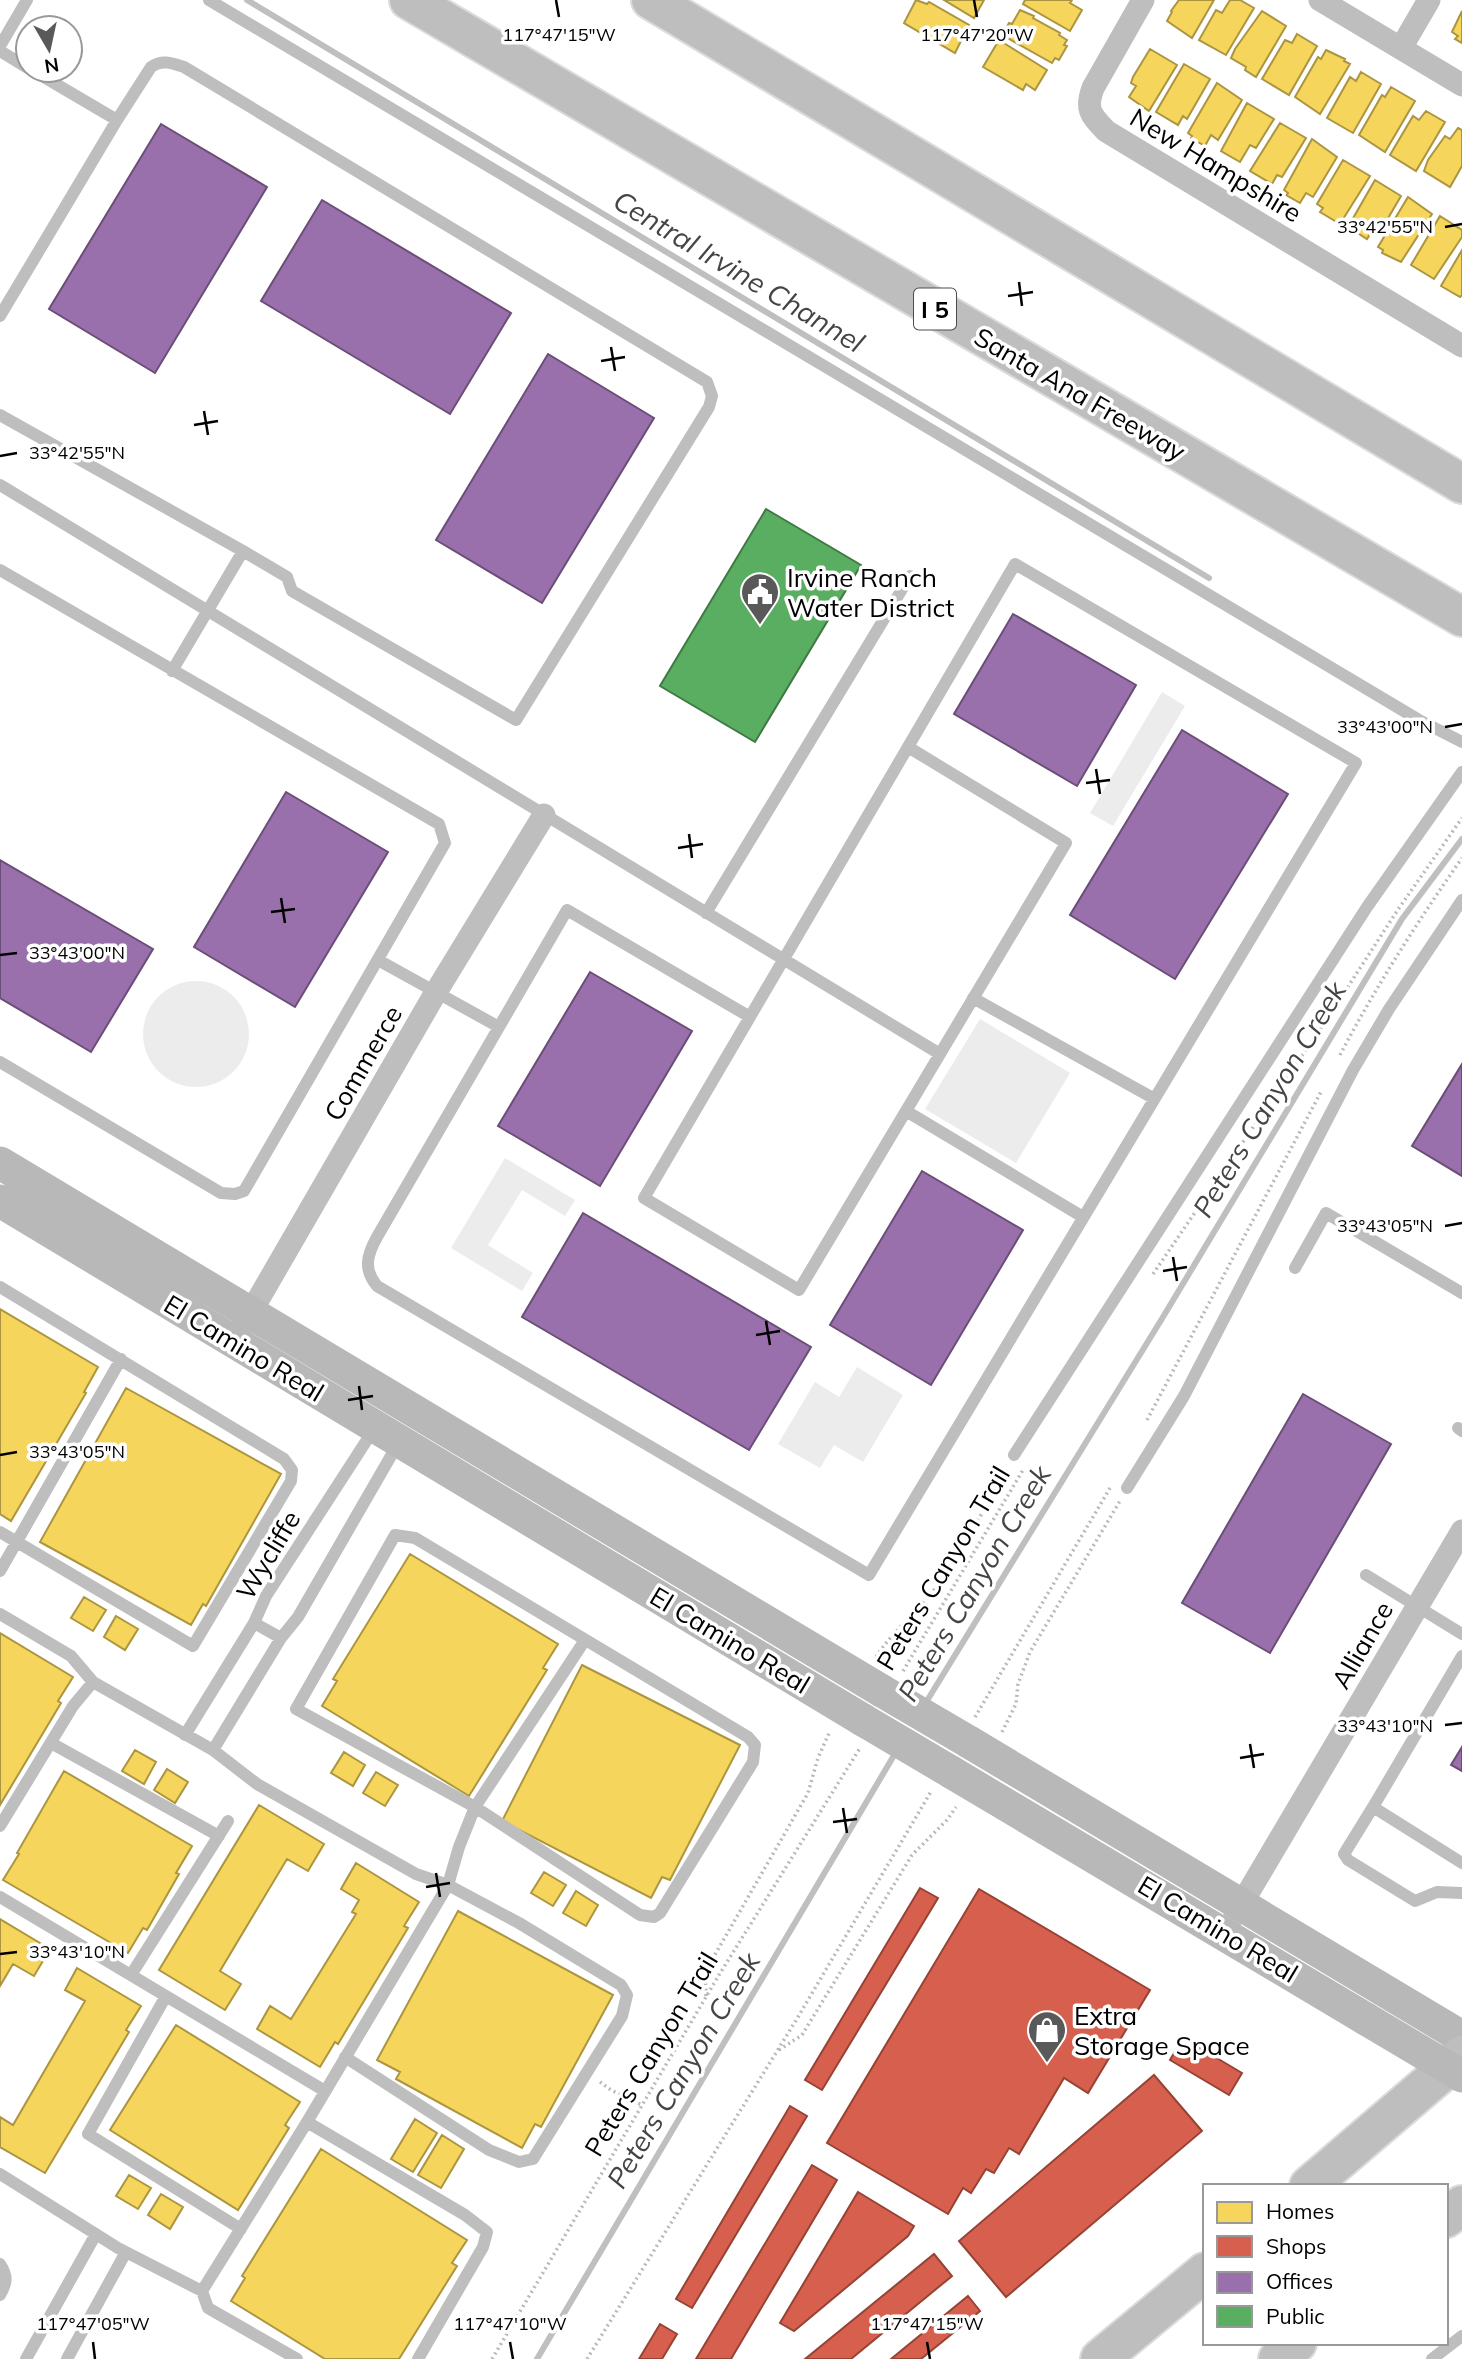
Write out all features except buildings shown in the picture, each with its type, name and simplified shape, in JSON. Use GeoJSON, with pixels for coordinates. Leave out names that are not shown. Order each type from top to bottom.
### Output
{"type":"FeatureCollection","features":[{"type":"Feature","properties":{"kind":"highway","name":"Santa Ana Freeway"},"geometry":{"type":"LineString","coordinates":[[409,0],[1462,617]]}},
{"type":"Feature","properties":{"kind":"highway"},"geometry":{"type":"LineString","coordinates":[[651,0],[1462,484]]}},
{"type":"Feature","properties":{"kind":"highway"},"geometry":{"type":"LineString","coordinates":[[1311,2184],[1462,2055]]}},
{"type":"Feature","properties":{"kind":"highway"},"geometry":{"type":"LineString","coordinates":[[1448,2216],[1462,2205]]}},
{"type":"Feature","properties":{"kind":"highway"},"geometry":{"type":"LineString","coordinates":[[1100,2359],[1203,2274]]}},
{"type":"Feature","properties":{"kind":"highway"},"geometry":{"type":"LineString","coordinates":[[1278,2359],[1295,2345]]}},
{"type":"Feature","properties":{"kind":"main road","name":"El Camino Real"},"geometry":{"type":"LineString","coordinates":[[0,1163],[241,1328]]}},
{"type":"Feature","properties":{"kind":"main road","name":"El Camino Real"},"geometry":{"type":"LineString","coordinates":[[0,1201],[241,1328],[396,1421],[854,1729],[956,1787],[1393,1997],[1462,2038]]}},
{"type":"Feature","properties":{"kind":"main road","name":"El Camino Real"},"geometry":{"type":"LineString","coordinates":[[396,1421],[885,1677],[984,1739],[1366,2019],[1462,2076]]}},
{"type":"Feature","properties":{"kind":"street","name":"New Hampshire"},"geometry":{"type":"LineString","coordinates":[[1143,0],[1088,99],[1090,111],[1106,131],[1462,346]]}},
{"type":"Feature","properties":{"kind":"street"},"geometry":{"type":"LineString","coordinates":[[1320,0],[1462,85]]}},
{"type":"Feature","properties":{"kind":"street"},"geometry":{"type":"LineString","coordinates":[[1401,48],[1429,0]]}},
{"type":"Feature","properties":{"kind":"street","name":"Commerce"},"geometry":{"type":"LineString","coordinates":[[241,1328],[436,992],[544,815]]}},
{"type":"Feature","properties":{"kind":"street","name":"Alliance"},"geometry":{"type":"LineString","coordinates":[[1233,1919],[1462,1531]]}},
{"type":"Feature","properties":{"kind":"lane"},"geometry":{"type":"LineString","coordinates":[[0,46],[27,0]]}},
{"type":"Feature","properties":{"kind":"lane"},"geometry":{"type":"LineString","coordinates":[[209,0],[950,443],[1419,720],[1462,742]]}},
{"type":"Feature","properties":{"kind":"lane"},"geometry":{"type":"LineString","coordinates":[[0,316],[151,67],[157,62],[169,62],[184,67],[707,382],[712,396],[709,407],[516,720],[292,591],[287,577],[0,415]]}},
{"type":"Feature","properties":{"kind":"lane"},"geometry":{"type":"LineString","coordinates":[[56,84],[117,120]]}},
{"type":"Feature","properties":{"kind":"lane"},"geometry":{"type":"LineString","coordinates":[[0,485],[940,1054]]}},
{"type":"Feature","properties":{"kind":"lane"},"geometry":{"type":"LineString","coordinates":[[172,671],[243,551]]}},
{"type":"Feature","properties":{"kind":"lane"},"geometry":{"type":"LineString","coordinates":[[750,1017],[567,910],[369,1251],[366,1264],[370,1277],[377,1286],[869,1575],[1356,763],[1015,564],[908,747],[784,960],[644,1198],[799,1290],[1066,843],[908,747]]}},
{"type":"Feature","properties":{"kind":"lane"},"geometry":{"type":"LineString","coordinates":[[0,569],[439,824],[445,843],[244,1191],[235,1194],[221,1193],[0,1062]]}},
{"type":"Feature","properties":{"kind":"lane"},"geometry":{"type":"LineString","coordinates":[[706,913],[910,576]]}},
{"type":"Feature","properties":{"kind":"lane"},"geometry":{"type":"LineString","coordinates":[[1014,1455],[1367,907],[1462,772]]}},
{"type":"Feature","properties":{"kind":"lane"},"geometry":{"type":"LineString","coordinates":[[1128,1488],[1190,1385],[1353,1070],[1389,1009],[1462,900]]}},
{"type":"Feature","properties":{"kind":"lane"},"geometry":{"type":"LineString","coordinates":[[378,960],[499,1027]]}},
{"type":"Feature","properties":{"kind":"lane"},"geometry":{"type":"LineString","coordinates":[[973,998],[1153,1098]]}},
{"type":"Feature","properties":{"kind":"lane"},"geometry":{"type":"LineString","coordinates":[[906,1111],[1083,1217]]}},
{"type":"Feature","properties":{"kind":"lane"},"geometry":{"type":"LineString","coordinates":[[1295,1268],[1326,1213],[1462,1293]]}},
{"type":"Feature","properties":{"kind":"lane"},"geometry":{"type":"LineString","coordinates":[[0,1287],[284,1459],[292,1470],[291,1481],[193,1646],[0,1532]]}},
{"type":"Feature","properties":{"kind":"lane"},"geometry":{"type":"LineString","coordinates":[[0,1571],[121,1359]]}},
{"type":"Feature","properties":{"kind":"lane"},"geometry":{"type":"LineString","coordinates":[[213,1750],[281,1638],[298,1618],[396,1421]]}},
{"type":"Feature","properties":{"kind":"lane","name":"Wycliffe"},"geometry":{"type":"LineString","coordinates":[[185,1735],[254,1623],[266,1596],[396,1421]]}},
{"type":"Feature","properties":{"kind":"lane"},"geometry":{"type":"LineString","coordinates":[[395,1535],[415,1538],[748,1737],[755,1745],[753,1762],[660,1913],[654,1917],[640,1915],[475,1807],[296,1709],[395,1535]]}},
{"type":"Feature","properties":{"kind":"lane"},"geometry":{"type":"LineString","coordinates":[[1366,1575],[1462,1633]]}},
{"type":"Feature","properties":{"kind":"lane"},"geometry":{"type":"LineString","coordinates":[[0,1614],[71,1656],[93,1682],[213,1750],[257,1784],[416,1874],[448,1885],[519,1923],[621,1984],[627,1996],[622,2016],[533,2159],[519,2162],[489,2150],[345,2057]]}},
{"type":"Feature","properties":{"kind":"lane"},"geometry":{"type":"LineString","coordinates":[[254,1623],[281,1638]]}},
{"type":"Feature","properties":{"kind":"lane"},"geometry":{"type":"LineString","coordinates":[[202,2291],[307,2122],[448,1885],[475,1807],[585,1640]]}},
{"type":"Feature","properties":{"kind":"lane"},"geometry":{"type":"LineString","coordinates":[[1462,1656],[1344,1854],[1348,1860],[1415,1901],[1437,1892],[1462,1893]]}},
{"type":"Feature","properties":{"kind":"lane"},"geometry":{"type":"LineString","coordinates":[[0,1826],[73,1706],[93,1682]]}},
{"type":"Feature","properties":{"kind":"lane"},"geometry":{"type":"LineString","coordinates":[[51,1743],[219,1836]]}},
{"type":"Feature","properties":{"kind":"lane"},"geometry":{"type":"LineString","coordinates":[[1373,1807],[1462,1863]]}},
{"type":"Feature","properties":{"kind":"lane"},"geometry":{"type":"LineString","coordinates":[[131,1975],[228,1821]]}},
{"type":"Feature","properties":{"kind":"lane"},"geometry":{"type":"LineString","coordinates":[[0,1897],[325,2091]]}},
{"type":"Feature","properties":{"kind":"lane"},"geometry":{"type":"LineString","coordinates":[[166,1996],[88,2134],[241,2229]]}},
{"type":"Feature","properties":{"kind":"lane"},"geometry":{"type":"LineString","coordinates":[[307,2122],[465,2215],[487,2232],[484,2247],[418,2359]]}},
{"type":"Feature","properties":{"kind":"lane"},"geometry":{"type":"LineString","coordinates":[[0,2174],[126,2252],[202,2291],[208,2308],[297,2359]]}},
{"type":"Feature","properties":{"kind":"lane"},"geometry":{"type":"LineString","coordinates":[[26,2359],[96,2234]]}},
{"type":"Feature","properties":{"kind":"lane"},"geometry":{"type":"LineString","coordinates":[[67,2359],[126,2252]]}},
{"type":"Feature","properties":{"kind":"lane"},"geometry":{"type":"LineString","coordinates":[[0,2264],[5,2272],[6,2285],[0,2295]]}},
{"type":"Feature","properties":{"kind":"lane"},"geometry":{"type":"LineString","coordinates":[[1432,2359],[1462,2336]]}},
{"type":"Feature","properties":{"kind":"path"},"geometry":{"type":"LineString","coordinates":[[1148,1281],[1462,818]]}},
{"type":"Feature","properties":{"kind":"path"},"geometry":{"type":"LineString","coordinates":[[885,1677],[891,1635],[918,1611],[942,1580],[1014,1455]]}},
{"type":"Feature","properties":{"kind":"path","name":"Peters Canyon Trail"},"geometry":{"type":"LineString","coordinates":[[885,1677],[1027,1464]]}},
{"type":"Feature","properties":{"kind":"path"},"geometry":{"type":"LineString","coordinates":[[984,1739],[1016,1704],[1018,1684],[1030,1653],[1128,1488]]}},
{"type":"Feature","properties":{"kind":"path"},"geometry":{"type":"LineString","coordinates":[[706,1998],[705,1972],[808,1793],[818,1758],[854,1729]]}},
{"type":"Feature","properties":{"kind":"path","name":"Peters Canyon Trail"},"geometry":{"type":"LineString","coordinates":[[492,2359],[706,1998],[854,1729]]}},
{"type":"Feature","properties":{"kind":"path"},"geometry":{"type":"LineString","coordinates":[[778,2051],[802,2035],[912,1855],[947,1819],[956,1787]]}},
{"type":"Feature","properties":{"kind":"path"},"geometry":{"type":"LineString","coordinates":[[587,2359],[795,2022]]}},
{"type":"Feature","properties":{"kind":"path"},"geometry":{"type":"LineString","coordinates":[[587,2072],[611,2090],[642,2105]]}},
{"type":"Feature","properties":{"kind":"shaded area"},"geometry":{"type":"Polygon","coordinates":[[[1162,692],[1185,706],[1113,826],[1090,813],[1162,692]]]}},
{"type":"Feature","properties":{"kind":"shaded area"},"geometry":{"type":"Polygon","coordinates":[[[196,981],[216,985],[233,997],[245,1014],[249,1034],[245,1054],[233,1071],[216,1083],[196,1087],[176,1083],[159,1071],[147,1054],[143,1034],[147,1014],[159,997],[176,985],[196,981]]]}},
{"type":"Feature","properties":{"kind":"shaded area"},"geometry":{"type":"Polygon","coordinates":[[[980,1019],[1070,1073],[1016,1163],[925,1109],[980,1019]]]}},
{"type":"Feature","properties":{"kind":"shaded area"},"geometry":{"type":"Polygon","coordinates":[[[505,1158],[575,1200],[565,1216],[522,1190],[488,1245],[533,1273],[522,1291],[451,1248],[505,1158]]]}},
{"type":"Feature","properties":{"kind":"shaded area"},"geometry":{"type":"Polygon","coordinates":[[[857,1367],[903,1395],[863,1462],[834,1445],[820,1468],[778,1444],[815,1382],[839,1397],[857,1367]]]}},
{"type":"Feature","properties":{"kind":"waterway","name":"Central Irvine Channel"},"geometry":{"type":"LineString","coordinates":[[247,0],[1209,578]]}},
{"type":"Feature","properties":{"kind":"waterway","name":"Peters Canyon Creek"},"geometry":{"type":"LineString","coordinates":[[925,1704],[1163,1317],[1402,919],[1462,839]]}},
{"type":"Feature","properties":{"kind":"waterway","name":"Peters Canyon Creek"},"geometry":{"type":"LineString","coordinates":[[537,2359],[896,1752]]}},
{"type":"Feature","properties":{"kind":"place","name":"Irvine Ranch Water District"},"geometry":{"type":"Point","coordinates":[760,626]}},
{"type":"Feature","properties":{"kind":"place","name":"Extra Storage Space"},"geometry":{"type":"Point","coordinates":[1047,2064]}}]}
